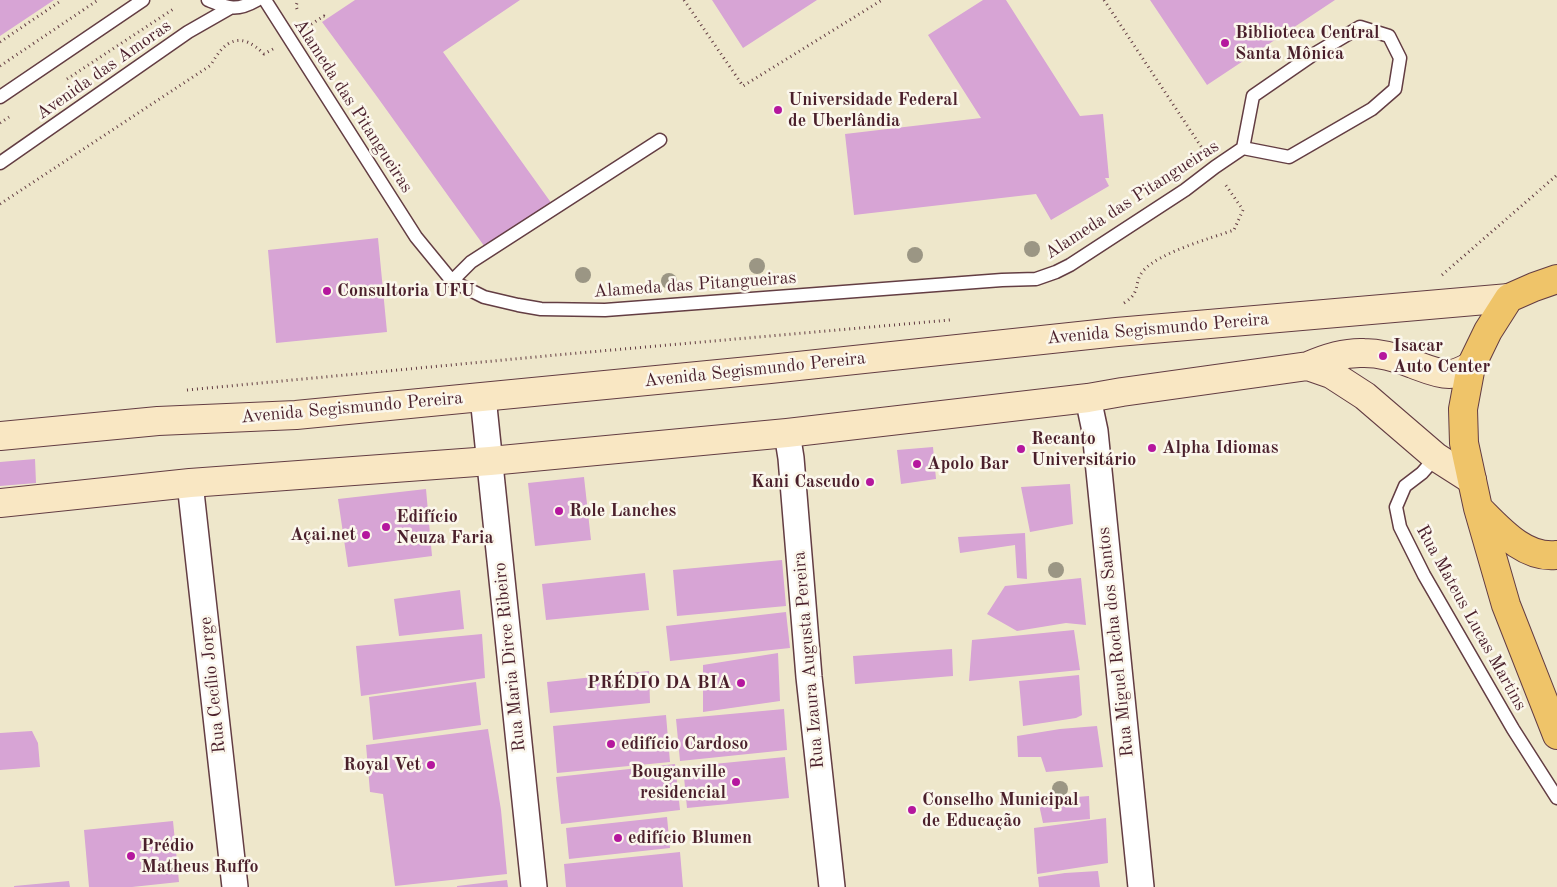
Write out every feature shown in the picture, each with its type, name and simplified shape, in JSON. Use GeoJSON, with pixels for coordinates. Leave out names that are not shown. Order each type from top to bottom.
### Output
{"type":"FeatureCollection","features":[{"type":"Feature","properties":{"kind":"main road"},"geometry":{"type":"LineString","coordinates":[[1557,279],[1509,298],[1488,331],[1471,366],[1463,409],[1464,443],[1478,508],[1506,605],[1557,735]]}},
{"type":"Feature","properties":{"kind":"main road","name":"Avenida Segismundo Pereira"},"geometry":{"type":"LineString","coordinates":[[0,436],[158,421],[296,415],[780,368],[1118,332],[1509,298]]}},
{"type":"Feature","properties":{"kind":"main road"},"geometry":{"type":"LineString","coordinates":[[0,503],[190,483],[490,461],[787,433],[1088,398],[1308,366],[1333,356],[1364,353],[1396,358],[1435,372],[1450,374],[1463,371],[1471,366]]}},
{"type":"Feature","properties":{"kind":"main road"},"geometry":{"type":"LineString","coordinates":[[1308,366],[1330,374],[1365,396],[1436,457],[1472,480]]}},
{"type":"Feature","properties":{"kind":"main road"},"geometry":{"type":"LineString","coordinates":[[1478,508],[1510,539],[1530,551],[1551,556],[1557,555]]}},
{"type":"Feature","properties":{"kind":"street","name":"Rua Maria Dirce Ribeiro"},"geometry":{"type":"LineString","coordinates":[[483,396],[534,887]]}},
{"type":"Feature","properties":{"kind":"street","name":"Rua Miguel Rocha dos Santos"},"geometry":{"type":"LineString","coordinates":[[1088,398],[1095,431],[1141,887]]}},
{"type":"Feature","properties":{"kind":"street","name":"Rua Izaura Augusta Pereira"},"geometry":{"type":"LineString","coordinates":[[787,433],[791,458],[809,677],[832,887]]}},
{"type":"Feature","properties":{"kind":"street","name":"Rua Cecílio Jorge"},"geometry":{"type":"LineString","coordinates":[[190,483],[235,887]]}},
{"type":"Feature","properties":{"kind":"lane","name":"Avenida das Amoras"},"geometry":{"type":"LineString","coordinates":[[0,96],[143,0]]}},
{"type":"Feature","properties":{"kind":"lane"},"geometry":{"type":"LineString","coordinates":[[208,0],[230,8]]}},
{"type":"Feature","properties":{"kind":"lane","name":"Avenida das Amoras"},"geometry":{"type":"LineString","coordinates":[[0,163],[188,32],[230,8],[249,4],[257,0]]}},
{"type":"Feature","properties":{"kind":"lane","name":"Alameda das Pitangueiras"},"geometry":{"type":"LineString","coordinates":[[265,0],[416,237],[452,281],[484,297],[541,309],[605,310],[1036,279],[1070,265],[1185,190],[1243,148]]}},
{"type":"Feature","properties":{"kind":"lane"},"geometry":{"type":"LineString","coordinates":[[1360,27],[1389,36],[1400,58],[1395,89],[1372,109],[1289,157],[1243,148],[1253,96],[1311,56],[1360,27]]}},
{"type":"Feature","properties":{"kind":"lane"},"geometry":{"type":"LineString","coordinates":[[452,281],[471,262],[660,140]]}},
{"type":"Feature","properties":{"kind":"lane","name":"Rua Mateus Lucas Martins"},"geometry":{"type":"LineString","coordinates":[[1436,457],[1422,473],[1405,486],[1396,507],[1400,527],[1424,575],[1513,728],[1557,798]]}},
{"type":"Feature","properties":{"kind":"path"},"geometry":{"type":"LineString","coordinates":[[0,42],[62,0]]}},
{"type":"Feature","properties":{"kind":"path"},"geometry":{"type":"LineString","coordinates":[[0,66],[98,0]]}},
{"type":"Feature","properties":{"kind":"path"},"geometry":{"type":"LineString","coordinates":[[684,0],[743,86],[882,0]]}},
{"type":"Feature","properties":{"kind":"path"},"geometry":{"type":"LineString","coordinates":[[1104,0],[1243,210],[1234,230],[1188,246],[1154,262],[1142,272],[1136,291],[1131,298],[1120,305],[1130,304]]}},
{"type":"Feature","properties":{"kind":"path"},"geometry":{"type":"LineString","coordinates":[[67,79],[175,8]]}},
{"type":"Feature","properties":{"kind":"path"},"geometry":{"type":"LineString","coordinates":[[307,27],[324,16],[328,18]]}},
{"type":"Feature","properties":{"kind":"path"},"geometry":{"type":"LineString","coordinates":[[0,204],[211,65],[218,52],[226,44]]}},
{"type":"Feature","properties":{"kind":"path"},"geometry":{"type":"LineString","coordinates":[[0,122],[17,112]]}},
{"type":"Feature","properties":{"kind":"path"},"geometry":{"type":"LineString","coordinates":[[1432,276],[1442,275],[1557,176]]}},
{"type":"Feature","properties":{"kind":"path"},"geometry":{"type":"LineString","coordinates":[[179,391],[959,319]]}},
{"type":"Feature","properties":{"kind":"building"},"geometry":{"type":"Polygon","coordinates":[[[0,0],[54,0],[0,36],[0,0]]]}},
{"type":"Feature","properties":{"kind":"building"},"geometry":{"type":"Polygon","coordinates":[[[355,0],[520,0],[443,52],[552,204],[487,250],[322,22],[355,0]]]}},
{"type":"Feature","properties":{"kind":"building"},"geometry":{"type":"Polygon","coordinates":[[[712,0],[817,0],[743,48],[712,0]]]}},
{"type":"Feature","properties":{"kind":"building"},"geometry":{"type":"Polygon","coordinates":[[[983,0],[1006,0],[1080,116],[1103,114],[1109,178],[1105,178],[1109,186],[1051,220],[1036,194],[854,215],[845,134],[981,118],[928,35],[983,0]]]}},
{"type":"Feature","properties":{"kind":"building","name":"Biblioteca Central Santa Mônica"},"geometry":{"type":"Polygon","coordinates":[[[1150,0],[1335,0],[1207,85],[1150,0]]]}},
{"type":"Feature","properties":{"kind":"building","name":"Consultoria UFU"},"geometry":{"type":"Polygon","coordinates":[[[378,238],[387,332],[276,343],[268,250],[378,238]]]}},
{"type":"Feature","properties":{"kind":"building","name":"Apolo Bar"},"geometry":{"type":"Polygon","coordinates":[[[933,447],[936,479],[901,484],[897,450],[933,447]]]}},
{"type":"Feature","properties":{"kind":"building"},"geometry":{"type":"Polygon","coordinates":[[[35,459],[36,483],[0,486],[0,462],[35,459]]]}},
{"type":"Feature","properties":{"kind":"building","name":"Role Lanches"},"geometry":{"type":"Polygon","coordinates":[[[584,477],[591,540],[535,546],[528,483],[584,477]]]}},
{"type":"Feature","properties":{"kind":"building"},"geometry":{"type":"Polygon","coordinates":[[[1070,484],[1073,524],[1030,532],[1021,487],[1070,484]]]}},
{"type":"Feature","properties":{"kind":"building","name":"Edifício Neuza Faria"},"geometry":{"type":"Polygon","coordinates":[[[426,489],[432,556],[348,567],[338,499],[426,489]]]}},
{"type":"Feature","properties":{"kind":"building"},"geometry":{"type":"Polygon","coordinates":[[[1025,533],[1027,579],[1017,578],[1015,545],[960,553],[958,537],[1025,533]]]}},
{"type":"Feature","properties":{"kind":"building"},"geometry":{"type":"Polygon","coordinates":[[[782,560],[786,606],[677,616],[673,570],[782,560]]]}},
{"type":"Feature","properties":{"kind":"building"},"geometry":{"type":"Polygon","coordinates":[[[645,573],[649,610],[546,620],[542,584],[645,573]]]}},
{"type":"Feature","properties":{"kind":"building"},"geometry":{"type":"Polygon","coordinates":[[[1081,578],[1086,625],[1066,623],[1017,631],[987,614],[1005,586],[1081,578]]]}},
{"type":"Feature","properties":{"kind":"building"},"geometry":{"type":"Polygon","coordinates":[[[460,590],[464,629],[399,636],[394,599],[460,590]]]}},
{"type":"Feature","properties":{"kind":"building"},"geometry":{"type":"Polygon","coordinates":[[[786,612],[790,648],[670,661],[666,626],[786,612]]]}},
{"type":"Feature","properties":{"kind":"building"},"geometry":{"type":"Polygon","coordinates":[[[1074,630],[1080,670],[969,681],[972,640],[1074,630]]]}},
{"type":"Feature","properties":{"kind":"building"},"geometry":{"type":"Polygon","coordinates":[[[482,634],[485,678],[361,696],[356,646],[482,634]]]}},
{"type":"Feature","properties":{"kind":"building"},"geometry":{"type":"Polygon","coordinates":[[[952,649],[953,676],[855,684],[853,656],[952,649]]]}},
{"type":"Feature","properties":{"kind":"building","name":"PRÉDIO DA BIA"},"geometry":{"type":"Polygon","coordinates":[[[778,653],[780,701],[703,712],[703,665],[778,653]]]}},
{"type":"Feature","properties":{"kind":"building"},"geometry":{"type":"Polygon","coordinates":[[[649,671],[650,703],[550,713],[547,682],[649,671]]]}},
{"type":"Feature","properties":{"kind":"building"},"geometry":{"type":"Polygon","coordinates":[[[1079,675],[1082,715],[1076,718],[1023,726],[1019,681],[1079,675]]]}},
{"type":"Feature","properties":{"kind":"building"},"geometry":{"type":"Polygon","coordinates":[[[476,682],[481,725],[373,740],[369,697],[476,682]]]}},
{"type":"Feature","properties":{"kind":"building"},"geometry":{"type":"Polygon","coordinates":[[[784,709],[787,750],[680,761],[676,719],[784,709]]]}},
{"type":"Feature","properties":{"kind":"building","name":"edifício Cardoso"},"geometry":{"type":"Polygon","coordinates":[[[666,715],[670,762],[557,773],[553,726],[666,715]]]}},
{"type":"Feature","properties":{"kind":"building"},"geometry":{"type":"Polygon","coordinates":[[[1097,726],[1103,767],[1046,772],[1041,757],[1018,757],[1017,736],[1060,729],[1097,726]]]}},
{"type":"Feature","properties":{"kind":"building"},"geometry":{"type":"Polygon","coordinates":[[[488,729],[501,810],[507,874],[395,886],[383,794],[370,792],[366,745],[488,729]]]}},
{"type":"Feature","properties":{"kind":"building"},"geometry":{"type":"Polygon","coordinates":[[[32,731],[38,743],[40,767],[0,770],[0,733],[32,731]]]}},
{"type":"Feature","properties":{"kind":"building","name":"Bouganville residencial"},"geometry":{"type":"Polygon","coordinates":[[[785,757],[789,798],[687,808],[683,767],[785,757]]]}},
{"type":"Feature","properties":{"kind":"building"},"geometry":{"type":"Polygon","coordinates":[[[675,764],[680,810],[561,824],[556,777],[675,764]]]}},
{"type":"Feature","properties":{"kind":"building"},"geometry":{"type":"Polygon","coordinates":[[[1089,796],[1090,819],[1043,823],[1038,800],[1089,796]]]}},
{"type":"Feature","properties":{"kind":"building","name":"edifício Blumen"},"geometry":{"type":"Polygon","coordinates":[[[667,817],[670,848],[569,859],[566,828],[667,817]]]}},
{"type":"Feature","properties":{"kind":"building"},"geometry":{"type":"Polygon","coordinates":[[[1106,818],[1108,863],[1037,874],[1034,828],[1106,818]]]}},
{"type":"Feature","properties":{"kind":"building","name":"Prédio Matheus Ruffo"},"geometry":{"type":"Polygon","coordinates":[[[173,821],[179,882],[132,887],[89,887],[84,830],[173,821]]]}},
{"type":"Feature","properties":{"kind":"building"},"geometry":{"type":"Polygon","coordinates":[[[680,852],[683,887],[566,887],[564,864],[680,852]]]}},
{"type":"Feature","properties":{"kind":"building"},"geometry":{"type":"Polygon","coordinates":[[[1098,871],[1100,887],[1039,887],[1038,877],[1098,871]]]}},
{"type":"Feature","properties":{"kind":"building"},"geometry":{"type":"Polygon","coordinates":[[[507,880],[508,887],[457,887],[457,886],[507,880]]]}},
{"type":"Feature","properties":{"kind":"building"},"geometry":{"type":"Polygon","coordinates":[[[69,881],[70,887],[14,887],[14,886],[69,881]]]}},
{"type":"Feature","properties":{"kind":"place","name":"Biblioteca Central Santa Mônica"},"geometry":{"type":"Point","coordinates":[1225,43]}},
{"type":"Feature","properties":{"kind":"place","name":"Universidade Federal de Uberlândia"},"geometry":{"type":"Point","coordinates":[778,110]}},
{"type":"Feature","properties":{"kind":"place","name":"Consultoria UFU"},"geometry":{"type":"Point","coordinates":[327,291]}},
{"type":"Feature","properties":{"kind":"place","name":"Isacar Auto Center"},"geometry":{"type":"Point","coordinates":[1383,356]}},
{"type":"Feature","properties":{"kind":"place","name":"Alpha Idiomas"},"geometry":{"type":"Point","coordinates":[1152,448]}},
{"type":"Feature","properties":{"kind":"place","name":"Recanto Universitário"},"geometry":{"type":"Point","coordinates":[1021,449]}},
{"type":"Feature","properties":{"kind":"place","name":"Apolo Bar"},"geometry":{"type":"Point","coordinates":[917,464]}},
{"type":"Feature","properties":{"kind":"place","name":"Kani Cascudo"},"geometry":{"type":"Point","coordinates":[870,482]}},
{"type":"Feature","properties":{"kind":"place","name":"Role Lanches"},"geometry":{"type":"Point","coordinates":[559,511]}},
{"type":"Feature","properties":{"kind":"place","name":"Edifício Neuza Faria"},"geometry":{"type":"Point","coordinates":[386,527]}},
{"type":"Feature","properties":{"kind":"place","name":"Açai.net"},"geometry":{"type":"Point","coordinates":[366,535]}},
{"type":"Feature","properties":{"kind":"place","name":"PRÉDIO DA BIA"},"geometry":{"type":"Point","coordinates":[741,683]}},
{"type":"Feature","properties":{"kind":"place","name":"edifício Cardoso"},"geometry":{"type":"Point","coordinates":[611,744]}},
{"type":"Feature","properties":{"kind":"place","name":"Royal Vet"},"geometry":{"type":"Point","coordinates":[431,765]}},
{"type":"Feature","properties":{"kind":"place","name":"Bouganville residencial"},"geometry":{"type":"Point","coordinates":[736,782]}},
{"type":"Feature","properties":{"kind":"place","name":"Conselho Municipal de Educação"},"geometry":{"type":"Point","coordinates":[912,810]}},
{"type":"Feature","properties":{"kind":"place","name":"edifício Blumen"},"geometry":{"type":"Point","coordinates":[618,838]}},
{"type":"Feature","properties":{"kind":"place","name":"Prédio Matheus Ruffo"},"geometry":{"type":"Point","coordinates":[131,856]}}]}
